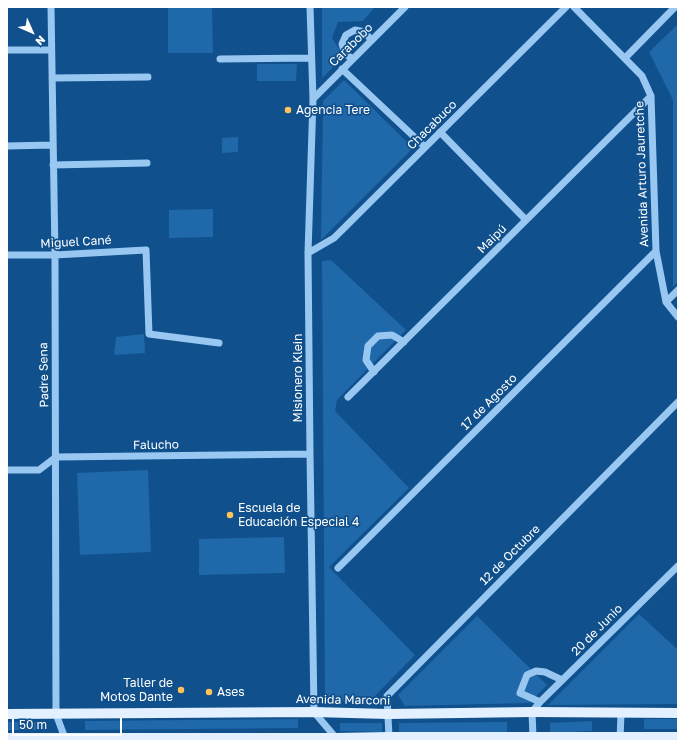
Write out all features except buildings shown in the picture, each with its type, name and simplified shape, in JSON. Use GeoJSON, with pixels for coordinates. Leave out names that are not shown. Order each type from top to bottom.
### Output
{"type":"FeatureCollection","features":[{"type":"Feature","properties":{"kind":"main road","name":"Avenida Marconi"},"geometry":{"type":"LineString","coordinates":[[7,714],[314,712],[388,714],[532,712],[678,713]]}},
{"type":"Feature","properties":{"kind":"main road"},"geometry":{"type":"LineString","coordinates":[[7,738],[336,740],[390,736],[620,739],[678,737]]}},
{"type":"Feature","properties":{"kind":"street","name":"Padre Sena"},"geometry":{"type":"LineString","coordinates":[[51,7],[52,145],[55,255],[56,714],[66,739]]}},
{"type":"Feature","properties":{"kind":"street","name":"Misionero Klein"},"geometry":{"type":"LineString","coordinates":[[310,7],[313,99],[308,253],[314,712]]}},
{"type":"Feature","properties":{"kind":"street","name":"Carabobo"},"geometry":{"type":"LineString","coordinates":[[313,99],[405,7]]}},
{"type":"Feature","properties":{"kind":"street","name":"Chacabuco"},"geometry":{"type":"LineString","coordinates":[[308,253],[334,238],[566,7]]}},
{"type":"Feature","properties":{"kind":"street","name":"Avenida Arturo Jauretche"},"geometry":{"type":"LineString","coordinates":[[574,7],[642,76],[651,96],[656,251],[666,302],[678,316]]}},
{"type":"Feature","properties":{"kind":"street"},"geometry":{"type":"LineString","coordinates":[[625,58],[676,7]]}},
{"type":"Feature","properties":{"kind":"street"},"geometry":{"type":"LineString","coordinates":[[353,59],[345,54],[342,44],[346,35],[355,30],[365,32],[371,40]]}},
{"type":"Feature","properties":{"kind":"street"},"geometry":{"type":"LineString","coordinates":[[7,50],[51,50]]}},
{"type":"Feature","properties":{"kind":"street"},"geometry":{"type":"LineString","coordinates":[[220,59],[311,58]]}},
{"type":"Feature","properties":{"kind":"street"},"geometry":{"type":"LineString","coordinates":[[342,69],[425,147]]}},
{"type":"Feature","properties":{"kind":"street"},"geometry":{"type":"LineString","coordinates":[[52,78],[148,77]]}},
{"type":"Feature","properties":{"kind":"street","name":"Maipú"},"geometry":{"type":"LineString","coordinates":[[348,397],[651,96]]}},
{"type":"Feature","properties":{"kind":"street"},"geometry":{"type":"LineString","coordinates":[[440,132],[526,220]]}},
{"type":"Feature","properties":{"kind":"street"},"geometry":{"type":"LineString","coordinates":[[7,146],[52,145]]}},
{"type":"Feature","properties":{"kind":"street"},"geometry":{"type":"LineString","coordinates":[[53,165],[147,163]]}},
{"type":"Feature","properties":{"kind":"street","name":"Miguel Cané"},"geometry":{"type":"LineString","coordinates":[[7,255],[55,255],[146,250],[149,334],[219,342]]}},
{"type":"Feature","properties":{"kind":"street","name":"17 de Agosto"},"geometry":{"type":"LineString","coordinates":[[338,568],[656,251]]}},
{"type":"Feature","properties":{"kind":"street"},"geometry":{"type":"LineString","coordinates":[[666,302],[678,290]]}},
{"type":"Feature","properties":{"kind":"street"},"geometry":{"type":"LineString","coordinates":[[374,372],[366,360],[368,346],[378,336],[392,334],[404,342]]}},
{"type":"Feature","properties":{"kind":"street","name":"12 de Octubre"},"geometry":{"type":"LineString","coordinates":[[390,736],[387,696],[678,402]]}},
{"type":"Feature","properties":{"kind":"street","name":"Falucho"},"geometry":{"type":"LineString","coordinates":[[56,457],[310,454]]}},
{"type":"Feature","properties":{"kind":"street"},"geometry":{"type":"LineString","coordinates":[[7,470],[39,470],[56,457]]}},
{"type":"Feature","properties":{"kind":"street","name":"20 de Junio"},"geometry":{"type":"LineString","coordinates":[[532,712],[562,680],[678,566]]}},
{"type":"Feature","properties":{"kind":"street"},"geometry":{"type":"LineString","coordinates":[[540,702],[520,693],[527,675],[536,671],[545,672],[562,680]]}},
{"type":"Feature","properties":{"kind":"street"},"geometry":{"type":"LineString","coordinates":[[314,712],[336,740]]}},
{"type":"Feature","properties":{"kind":"street"},"geometry":{"type":"LineString","coordinates":[[532,712],[532,737]]}},
{"type":"Feature","properties":{"kind":"street"},"geometry":{"type":"LineString","coordinates":[[620,739],[621,713]]}},
{"type":"Feature","properties":{"kind":"shaded area"},"geometry":{"type":"Polygon","coordinates":[[[168,7],[212,7],[213,53],[168,53],[168,7]]]}},
{"type":"Feature","properties":{"kind":"shaded area"},"geometry":{"type":"Polygon","coordinates":[[[322,7],[375,7],[363,21],[338,22],[332,38],[344,57],[322,78],[322,7]]]}},
{"type":"Feature","properties":{"kind":"shaded area"},"geometry":{"type":"Polygon","coordinates":[[[678,24],[678,282],[673,287],[673,100],[649,52],[678,24]]]}},
{"type":"Feature","properties":{"kind":"shaded area"},"geometry":{"type":"Polygon","coordinates":[[[257,64],[297,64],[296,81],[257,81],[257,64]]]}},
{"type":"Feature","properties":{"kind":"shaded area"},"geometry":{"type":"Polygon","coordinates":[[[344,80],[413,148],[321,240],[323,101],[344,80]]]}},
{"type":"Feature","properties":{"kind":"shaded area"},"geometry":{"type":"Polygon","coordinates":[[[238,137],[238,152],[222,153],[222,138],[238,137]]]}},
{"type":"Feature","properties":{"kind":"shaded area"},"geometry":{"type":"Polygon","coordinates":[[[213,209],[213,237],[169,238],[169,210],[213,209]]]}},
{"type":"Feature","properties":{"kind":"shaded area"},"geometry":{"type":"Polygon","coordinates":[[[331,260],[406,330],[337,400],[335,411],[409,488],[329,567],[415,655],[370,701],[325,700],[322,261],[331,260]]]}},
{"type":"Feature","properties":{"kind":"shaded area"},"geometry":{"type":"Polygon","coordinates":[[[144,334],[145,353],[114,355],[116,337],[144,334]]]}},
{"type":"Feature","properties":{"kind":"shaded area"},"geometry":{"type":"Polygon","coordinates":[[[148,470],[151,552],[80,555],[77,473],[148,470]]]}},
{"type":"Feature","properties":{"kind":"shaded area"},"geometry":{"type":"Polygon","coordinates":[[[284,537],[285,573],[199,575],[199,539],[284,537]]]}},
{"type":"Feature","properties":{"kind":"shaded area"},"geometry":{"type":"Polygon","coordinates":[[[639,614],[678,650],[678,704],[548,705],[639,614]]]}},
{"type":"Feature","properties":{"kind":"shaded area"},"geometry":{"type":"Polygon","coordinates":[[[477,616],[547,685],[529,703],[405,706],[398,695],[477,616]]]}},
{"type":"Feature","properties":{"kind":"shaded area"},"geometry":{"type":"Polygon","coordinates":[[[298,719],[298,728],[85,730],[85,721],[298,719]]]}},
{"type":"Feature","properties":{"kind":"shaded area"},"geometry":{"type":"Polygon","coordinates":[[[644,719],[678,719],[678,729],[644,729],[644,719]]]}},
{"type":"Feature","properties":{"kind":"shaded area"},"geometry":{"type":"Polygon","coordinates":[[[592,721],[592,731],[550,733],[550,723],[592,721]]]}},
{"type":"Feature","properties":{"kind":"shaded area"},"geometry":{"type":"Polygon","coordinates":[[[7,722],[43,722],[43,730],[7,730],[7,722]]]}},
{"type":"Feature","properties":{"kind":"shaded area"},"geometry":{"type":"Polygon","coordinates":[[[507,722],[507,732],[399,733],[399,723],[507,722]]]}},
{"type":"Feature","properties":{"kind":"shaded area"},"geometry":{"type":"Polygon","coordinates":[[[340,723],[382,723],[382,732],[340,731],[340,723]]]}},
{"type":"Feature","properties":{"kind":"place","name":"Agencia Tere"},"geometry":{"type":"Point","coordinates":[288,110]}},
{"type":"Feature","properties":{"kind":"place","name":"Escuela de Educación Especial 4"},"geometry":{"type":"Point","coordinates":[230,515]}},
{"type":"Feature","properties":{"kind":"place","name":"Taller de Motos Dante"},"geometry":{"type":"Point","coordinates":[181,690]}},
{"type":"Feature","properties":{"kind":"place","name":"Ases"},"geometry":{"type":"Point","coordinates":[209,692]}}]}
